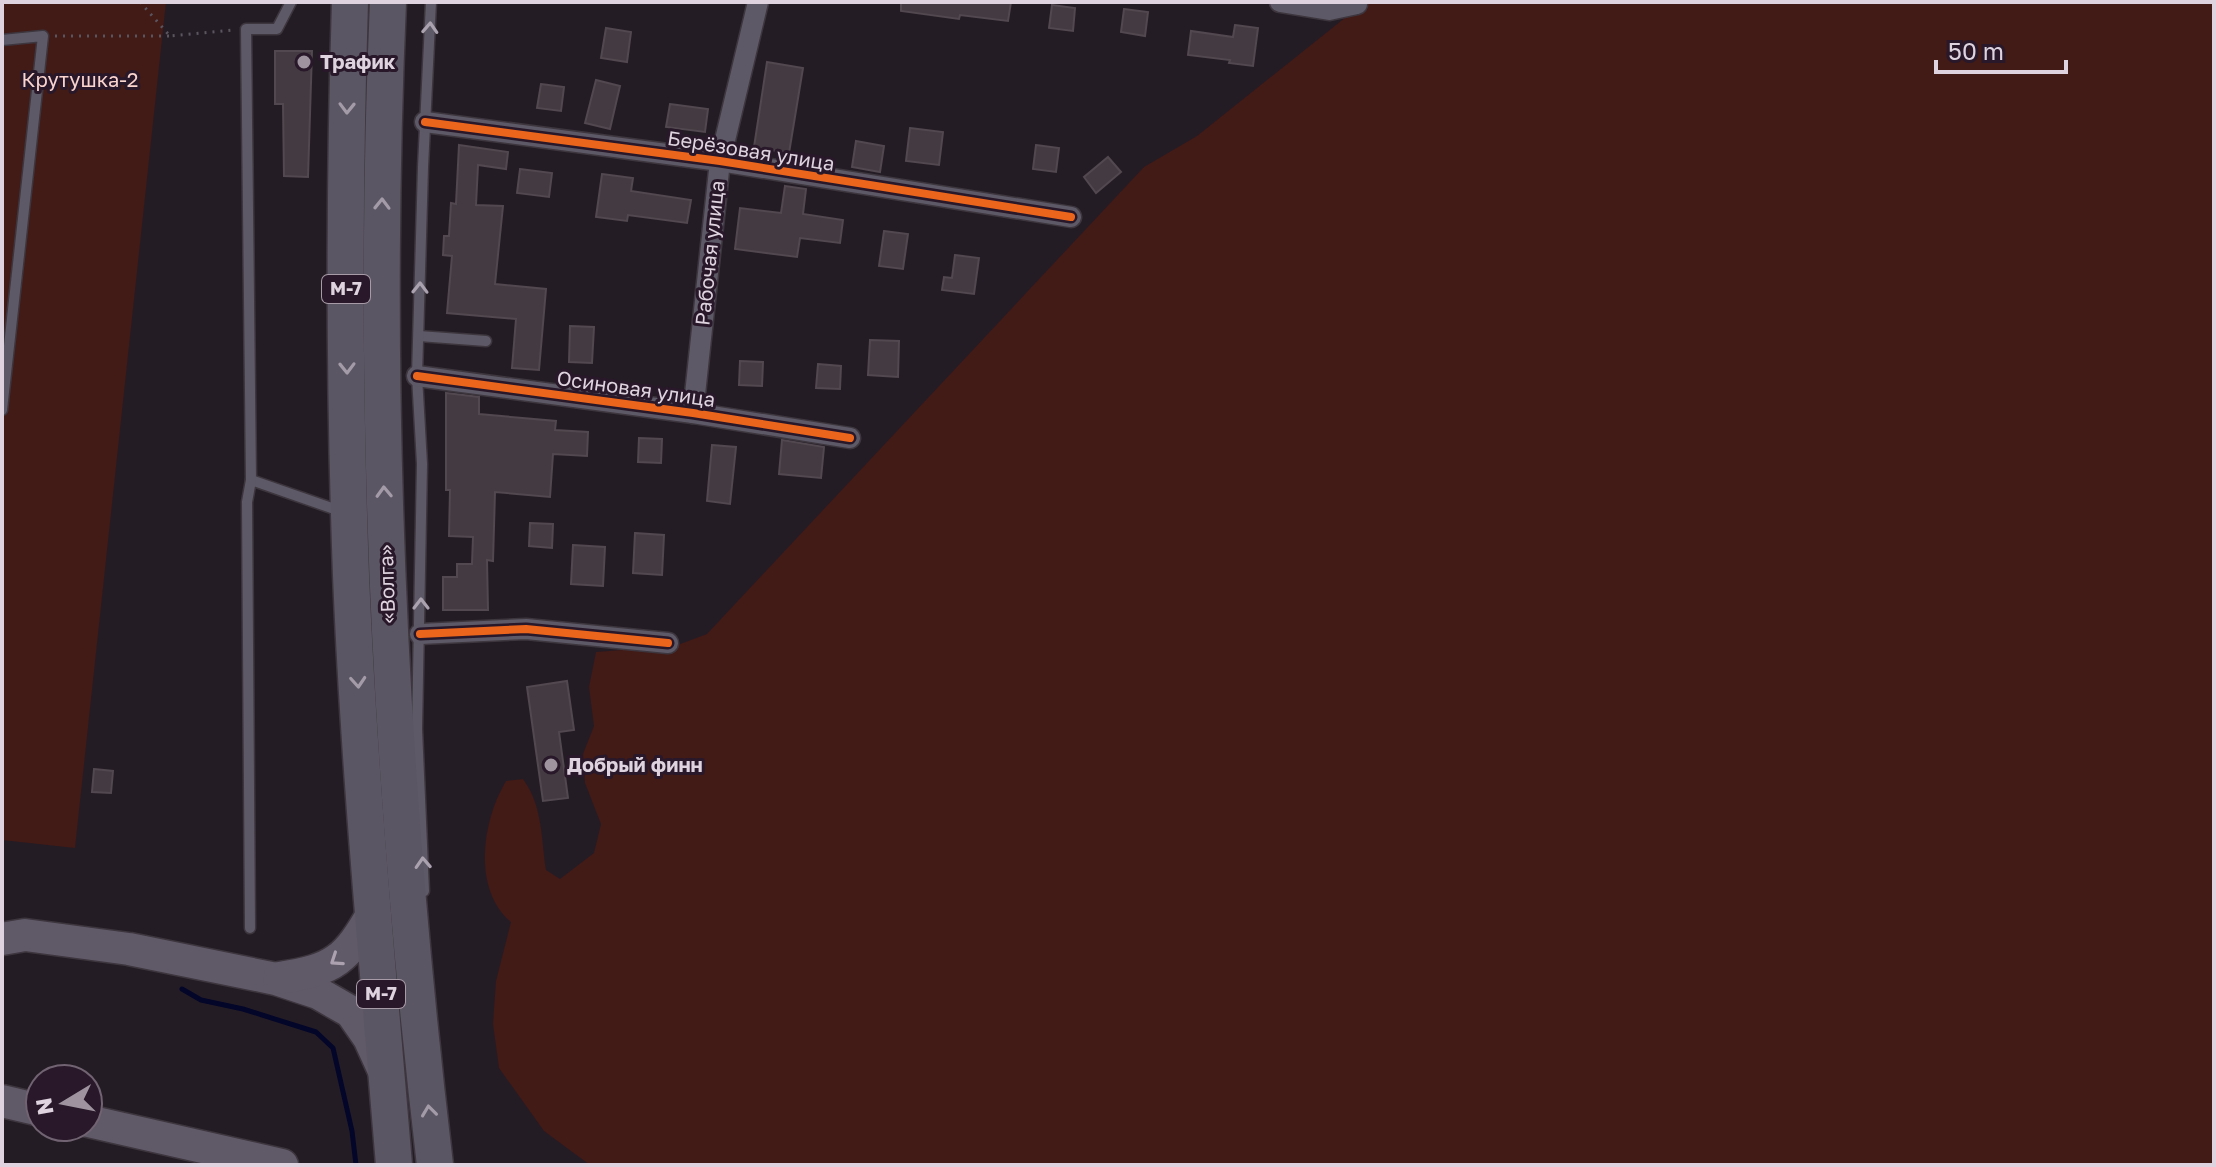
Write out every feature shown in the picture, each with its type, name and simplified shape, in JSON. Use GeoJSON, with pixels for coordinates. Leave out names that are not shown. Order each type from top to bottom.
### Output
{"type":"FeatureCollection","features":[{"type":"Feature","properties":{"kind":"highway","name":"«Волга»"},"geometry":{"type":"LineString","coordinates":[[350,2],[344,234],[352,591],[394,1165]]}},
{"type":"Feature","properties":{"kind":"highway","name":"«Волга»"},"geometry":{"type":"LineString","coordinates":[[388,2],[380,373],[389,636],[411,940],[435,1165]]}},
{"type":"Feature","properties":{"kind":"main road"},"geometry":{"type":"LineString","coordinates":[[276,979],[311,974],[332,965],[347,952],[374,911]]}},
{"type":"Feature","properties":{"kind":"main road"},"geometry":{"type":"LineString","coordinates":[[2,939],[25,935],[114,947],[276,979],[326,997],[351,1012],[369,1038],[387,1078]]}},
{"type":"Feature","properties":{"kind":"main road"},"geometry":{"type":"LineString","coordinates":[[2,1101],[24,1106]]}},
{"type":"Feature","properties":{"kind":"main road"},"geometry":{"type":"LineString","coordinates":[[104,1125],[282,1165]]}},
{"type":"Feature","properties":{"kind":"street","name":"Рабочая улица"},"geometry":{"type":"LineString","coordinates":[[693,413],[720,161],[758,2]]}},
{"type":"Feature","properties":{"kind":"street"},"geometry":{"type":"LineString","coordinates":[[1280,2],[1329,10],[1359,3]]}},
{"type":"Feature","properties":{"kind":"street","name":"Берёзовая улица"},"geometry":{"type":"LineString","coordinates":[[425,122],[720,161],[1071,217]]}},
{"type":"Feature","properties":{"kind":"street","name":"Осиновая улица"},"geometry":{"type":"LineString","coordinates":[[417,376],[693,413],[850,438]]}},
{"type":"Feature","properties":{"kind":"street"},"geometry":{"type":"LineString","coordinates":[[420,634],[526,629],[668,643]]}},
{"type":"Feature","properties":{"kind":"lane"},"geometry":{"type":"LineString","coordinates":[[250,928],[247,502],[251,480],[246,29],[277,29],[291,2]]}},
{"type":"Feature","properties":{"kind":"lane"},"geometry":{"type":"LineString","coordinates":[[411,940],[425,889],[417,729],[422,464],[417,376],[431,2]]}},
{"type":"Feature","properties":{"kind":"lane"},"geometry":{"type":"LineString","coordinates":[[2,40],[43,36],[2,410]]}},
{"type":"Feature","properties":{"kind":"lane"},"geometry":{"type":"LineString","coordinates":[[419,336],[486,341]]}},
{"type":"Feature","properties":{"kind":"lane"},"geometry":{"type":"LineString","coordinates":[[251,480],[350,515]]}},
{"type":"Feature","properties":{"kind":"path"},"geometry":{"type":"LineString","coordinates":[[140,2],[170,36]]}},
{"type":"Feature","properties":{"kind":"path"},"geometry":{"type":"LineString","coordinates":[[43,36],[170,36],[246,29]]}},
{"type":"Feature","properties":{"kind":"green space","name":"Крутушка-2"},"geometry":{"type":"Polygon","coordinates":[[[2,2],[166,2],[75,848],[2,840],[2,2]]]}},
{"type":"Feature","properties":{"kind":"green space"},"geometry":{"type":"Polygon","coordinates":[[[1358,2],[2214,2],[2214,1165],[590,1165],[544,1131],[499,1068],[493,1024],[496,981],[511,922],[490,892],[485,854],[487,834],[491,815],[506,781],[523,779],[538,811],[546,870],[560,879],[594,853],[601,824],[585,783],[583,754],[594,726],[589,687],[596,652],[675,646],[707,634],[1144,167],[1197,136],[1346,17],[1358,2]]]}},
{"type":"Feature","properties":{"kind":"building"},"geometry":{"type":"Polygon","coordinates":[[[901,2],[1011,2],[1008,21],[960,15],[959,19],[901,11],[901,2]]]}},
{"type":"Feature","properties":{"kind":"building"},"geometry":{"type":"Polygon","coordinates":[[[1052,5],[1075,8],[1073,31],[1049,28],[1052,5]]]}},
{"type":"Feature","properties":{"kind":"building"},"geometry":{"type":"Polygon","coordinates":[[[1124,9],[1148,12],[1145,36],[1121,32],[1124,9]]]}},
{"type":"Feature","properties":{"kind":"building"},"geometry":{"type":"Polygon","coordinates":[[[1235,25],[1258,28],[1253,66],[1188,55],[1191,31],[1233,37],[1235,25]]]}},
{"type":"Feature","properties":{"kind":"building"},"geometry":{"type":"Polygon","coordinates":[[[606,28],[631,32],[627,62],[601,58],[606,28]]]}},
{"type":"Feature","properties":{"kind":"building"},"geometry":{"type":"Polygon","coordinates":[[[275,51],[312,51],[308,177],[284,176],[283,104],[275,104],[275,51]]]}},
{"type":"Feature","properties":{"kind":"building"},"geometry":{"type":"Polygon","coordinates":[[[767,62],[803,68],[789,153],[754,147],[767,62]]]}},
{"type":"Feature","properties":{"kind":"building"},"geometry":{"type":"Polygon","coordinates":[[[596,80],[620,86],[610,129],[585,123],[596,80]]]}},
{"type":"Feature","properties":{"kind":"building"},"geometry":{"type":"Polygon","coordinates":[[[541,84],[564,87],[561,111],[537,108],[541,84]]]}},
{"type":"Feature","properties":{"kind":"building"},"geometry":{"type":"Polygon","coordinates":[[[670,104],[708,109],[705,132],[666,127],[670,104]]]}},
{"type":"Feature","properties":{"kind":"building"},"geometry":{"type":"Polygon","coordinates":[[[910,128],[943,132],[939,165],[906,161],[910,128]]]}},
{"type":"Feature","properties":{"kind":"building"},"geometry":{"type":"Polygon","coordinates":[[[856,141],[884,146],[880,172],[852,167],[856,141]]]}},
{"type":"Feature","properties":{"kind":"building"},"geometry":{"type":"Polygon","coordinates":[[[459,145],[508,152],[506,169],[478,165],[476,205],[503,206],[495,284],[546,289],[539,370],[512,368],[516,319],[447,313],[452,256],[443,255],[444,236],[449,236],[451,203],[456,204],[459,145]]]}},
{"type":"Feature","properties":{"kind":"building"},"geometry":{"type":"Polygon","coordinates":[[[1036,145],[1059,148],[1056,172],[1033,169],[1036,145]]]}},
{"type":"Feature","properties":{"kind":"building"},"geometry":{"type":"Polygon","coordinates":[[[1108,157],[1121,172],[1096,193],[1084,177],[1108,157]]]}},
{"type":"Feature","properties":{"kind":"building"},"geometry":{"type":"Polygon","coordinates":[[[520,169],[552,173],[549,197],[517,193],[520,169]]]}},
{"type":"Feature","properties":{"kind":"building"},"geometry":{"type":"Polygon","coordinates":[[[602,174],[633,178],[631,191],[691,200],[687,223],[628,215],[627,221],[596,217],[602,174]]]}},
{"type":"Feature","properties":{"kind":"building"},"geometry":{"type":"Polygon","coordinates":[[[785,186],[806,189],[803,214],[843,220],[840,243],[800,238],[797,257],[735,249],[740,208],[781,213],[785,186]]]}},
{"type":"Feature","properties":{"kind":"building"},"geometry":{"type":"Polygon","coordinates":[[[884,231],[908,234],[903,269],[879,266],[884,231]]]}},
{"type":"Feature","properties":{"kind":"building"},"geometry":{"type":"Polygon","coordinates":[[[955,255],[979,258],[974,294],[942,290],[944,277],[952,278],[955,255]]]}},
{"type":"Feature","properties":{"kind":"building"},"geometry":{"type":"Polygon","coordinates":[[[570,326],[594,327],[592,363],[569,362],[570,326]]]}},
{"type":"Feature","properties":{"kind":"building"},"geometry":{"type":"Polygon","coordinates":[[[870,340],[899,341],[898,377],[868,375],[870,340]]]}},
{"type":"Feature","properties":{"kind":"building"},"geometry":{"type":"Polygon","coordinates":[[[740,361],[763,362],[762,386],[739,385],[740,361]]]}},
{"type":"Feature","properties":{"kind":"building"},"geometry":{"type":"Polygon","coordinates":[[[818,364],[841,366],[840,389],[816,388],[818,364]]]}},
{"type":"Feature","properties":{"kind":"building"},"geometry":{"type":"Polygon","coordinates":[[[446,393],[479,397],[479,414],[556,421],[555,430],[588,432],[587,456],[553,454],[550,497],[495,492],[493,561],[487,560],[488,610],[443,610],[443,577],[457,577],[457,564],[472,564],[473,537],[449,536],[446,393]]]}},
{"type":"Feature","properties":{"kind":"building"},"geometry":{"type":"Polygon","coordinates":[[[639,438],[662,439],[661,463],[638,462],[639,438]]]}},
{"type":"Feature","properties":{"kind":"building"},"geometry":{"type":"Polygon","coordinates":[[[782,440],[824,447],[821,478],[779,474],[782,440]]]}},
{"type":"Feature","properties":{"kind":"building"},"geometry":{"type":"Polygon","coordinates":[[[712,445],[736,447],[730,504],[707,501],[712,445]]]}},
{"type":"Feature","properties":{"kind":"building"},"geometry":{"type":"Polygon","coordinates":[[[530,523],[553,524],[552,548],[529,546],[530,523]]]}},
{"type":"Feature","properties":{"kind":"building"},"geometry":{"type":"Polygon","coordinates":[[[635,533],[664,535],[662,575],[633,573],[635,533]]]}},
{"type":"Feature","properties":{"kind":"building"},"geometry":{"type":"Polygon","coordinates":[[[573,545],[605,547],[603,586],[571,584],[573,545]]]}},
{"type":"Feature","properties":{"kind":"building","name":"Добрый финн"},"geometry":{"type":"Polygon","coordinates":[[[567,681],[574,730],[559,732],[568,798],[543,801],[527,687],[567,681]]]}},
{"type":"Feature","properties":{"kind":"building"},"geometry":{"type":"Polygon","coordinates":[[[94,769],[113,771],[111,793],[92,792],[94,769]]]}},
{"type":"Feature","properties":{"kind":"waterway"},"geometry":{"type":"LineString","coordinates":[[182,989],[201,1000],[243,1009],[316,1032],[333,1048],[352,1131],[356,1165]]}},
{"type":"Feature","properties":{"kind":"cycle path"},"geometry":{"type":"LineString","coordinates":[[425,122],[720,161],[1071,217]]}},
{"type":"Feature","properties":{"kind":"cycle path"},"geometry":{"type":"LineString","coordinates":[[417,376],[693,413],[850,438]]}},
{"type":"Feature","properties":{"kind":"cycle path"},"geometry":{"type":"LineString","coordinates":[[420,634],[526,629],[668,643]]}},
{"type":"Feature","properties":{"kind":"place","name":"Трафик"},"geometry":{"type":"Point","coordinates":[304,62]}},
{"type":"Feature","properties":{"kind":"place","name":"Добрый финн"},"geometry":{"type":"Point","coordinates":[551,765]}}]}
